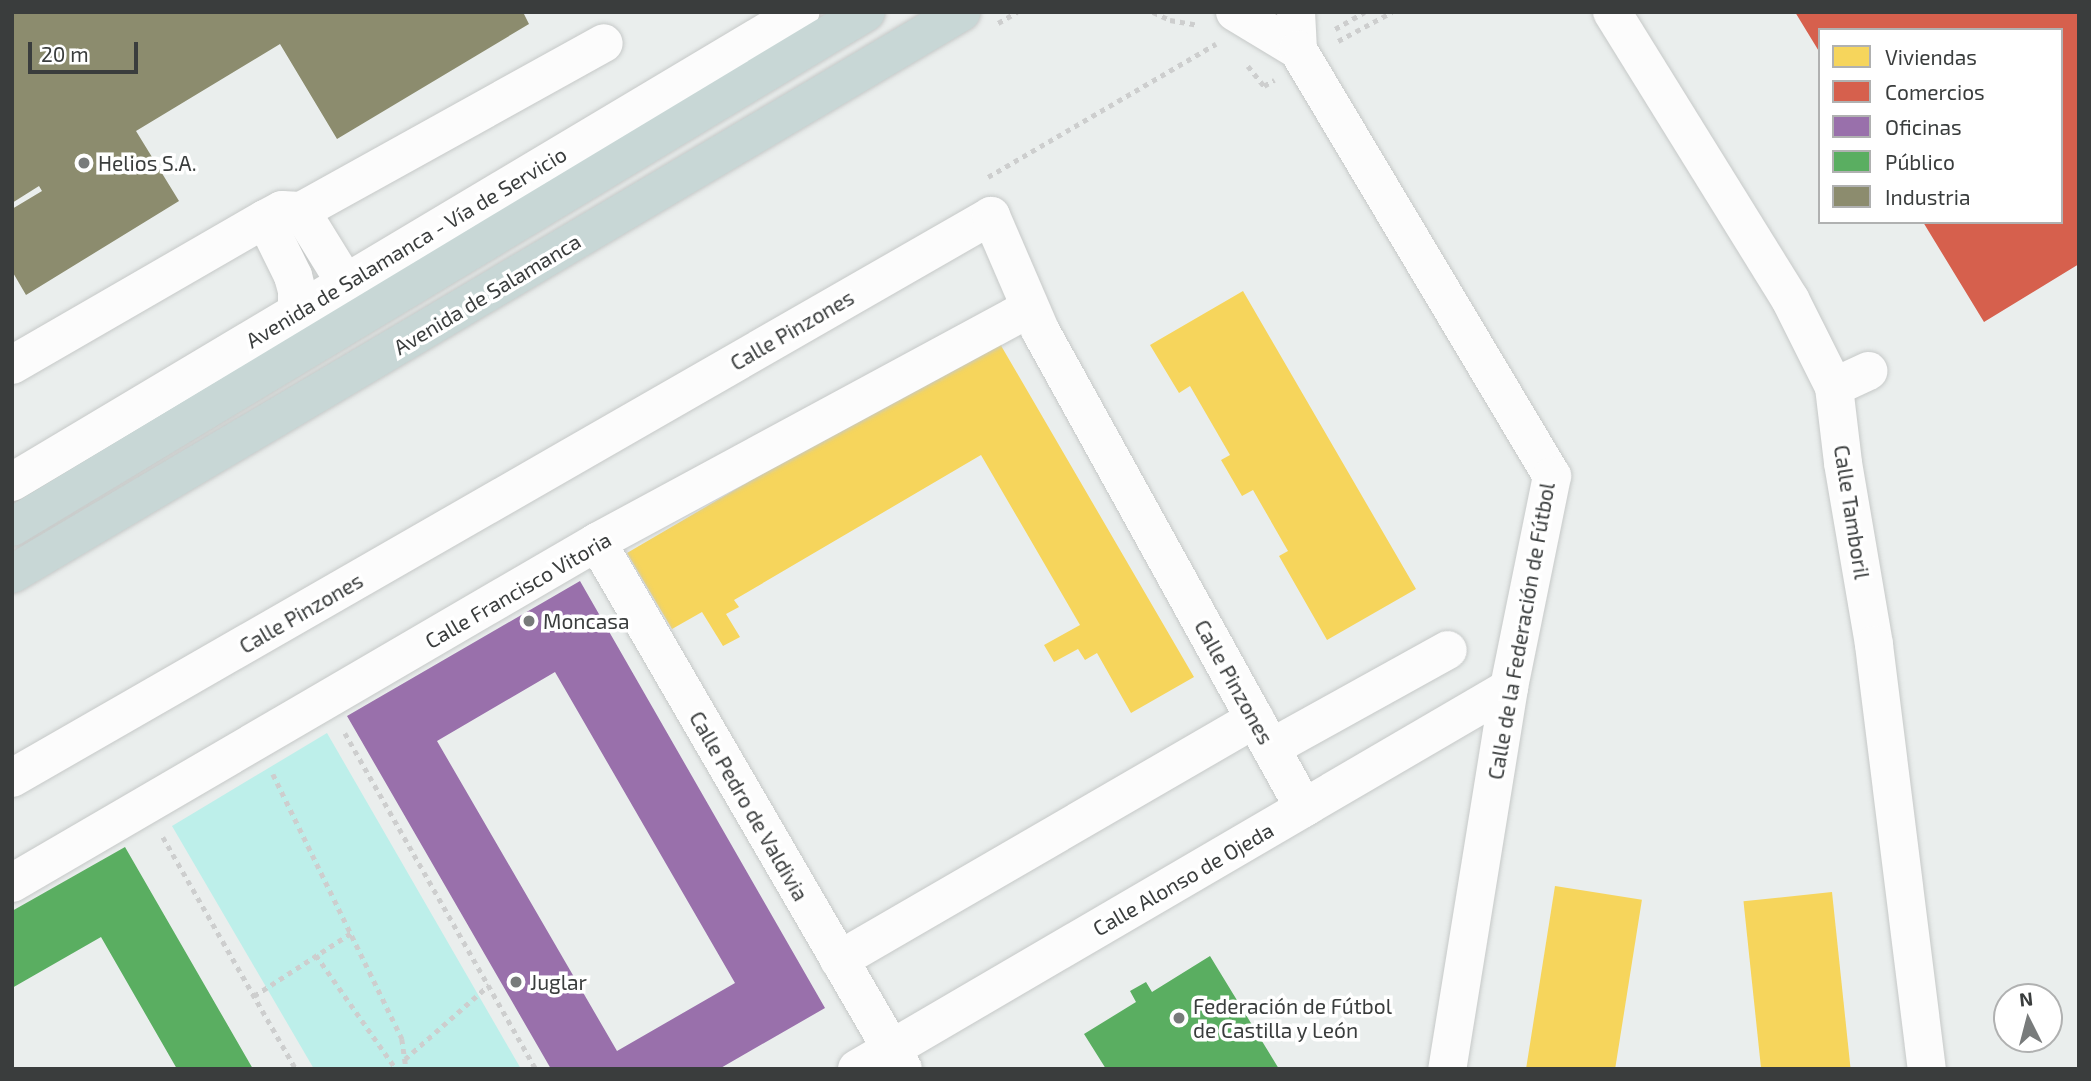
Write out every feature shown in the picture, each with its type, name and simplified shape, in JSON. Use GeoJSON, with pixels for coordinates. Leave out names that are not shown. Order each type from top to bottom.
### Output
{"type":"FeatureCollection","features":[{"type":"Feature","properties":{"kind":"highway"},"geometry":{"type":"LineString","coordinates":[[12,527],[866,12]]}},
{"type":"Feature","properties":{"kind":"highway","name":"Avenida de Salamanca"},"geometry":{"type":"LineString","coordinates":[[12,574],[961,12]]}},
{"type":"Feature","properties":{"kind":"street","name":"Avenida de Salamanca - Vía de Servicio"},"geometry":{"type":"LineString","coordinates":[[12,482],[800,12]]}},
{"type":"Feature","properties":{"kind":"street","name":"Calle de la Federación de Fútbol"},"geometry":{"type":"LineString","coordinates":[[1235,12],[1312,41]]}},
{"type":"Feature","properties":{"kind":"street","name":"Calle de la Federación de Fútbol"},"geometry":{"type":"LineString","coordinates":[[1296,12],[1552,475],[1509,688],[1447,1069]]}},
{"type":"Feature","properties":{"kind":"street","name":"Calle Tamboril"},"geometry":{"type":"LineString","coordinates":[[1612,12],[1790,299],[1851,379],[1843,463],[1874,645],[1927,1069]]}},
{"type":"Feature","properties":{"kind":"street"},"geometry":{"type":"LineString","coordinates":[[12,365],[283,215],[604,43]]}},
{"type":"Feature","properties":{"kind":"street"},"geometry":{"type":"LineString","coordinates":[[283,215],[346,284]]}},
{"type":"Feature","properties":{"kind":"street"},"geometry":{"type":"LineString","coordinates":[[283,215],[298,290],[297,312]]}},
{"type":"Feature","properties":{"kind":"street","name":"Calle Pinzones"},"geometry":{"type":"LineString","coordinates":[[12,778],[991,216],[1029,308],[1304,808]]}},
{"type":"Feature","properties":{"kind":"street","name":"Calle Francisco Vitoria"},"geometry":{"type":"LineString","coordinates":[[12,883],[259,742],[597,542],[1029,308]]}},
{"type":"Feature","properties":{"kind":"street","name":"Calle Pedro de Valdivia"},"geometry":{"type":"LineString","coordinates":[[597,542],[898,1058]]}},
{"type":"Feature","properties":{"kind":"street"},"geometry":{"type":"LineString","coordinates":[[839,960],[1263,734],[1448,650]]}},
{"type":"Feature","properties":{"kind":"street","name":"Calle Alonso de Ojeda"},"geometry":{"type":"LineString","coordinates":[[856,1069],[898,1058],[1304,808],[1509,688]]}},
{"type":"Feature","properties":{"kind":"path"},"geometry":{"type":"LineString","coordinates":[[1312,41],[1365,12]]}},
{"type":"Feature","properties":{"kind":"path"},"geometry":{"type":"LineString","coordinates":[[328,701],[536,1069]]}},
{"type":"Feature","properties":{"kind":"path"},"geometry":{"type":"LineString","coordinates":[[259,742],[402,1039],[406,1069]]}},
{"type":"Feature","properties":{"kind":"path"},"geometry":{"type":"LineString","coordinates":[[147,805],[296,1069]]}},
{"type":"Feature","properties":{"kind":"path"},"geometry":{"type":"LineString","coordinates":[[254,996],[351,933]]}},
{"type":"Feature","properties":{"kind":"path"},"geometry":{"type":"LineString","coordinates":[[316,955],[396,1069]]}},
{"type":"Feature","properties":{"kind":"path"},"geometry":{"type":"LineString","coordinates":[[405,1059],[489,985]]}},
{"type":"Feature","properties":{"kind":"shaded area"},"geometry":{"type":"Polygon","coordinates":[[[327,733],[521,1069],[314,1069],[172,826],[327,733]]]}},
{"type":"Feature","properties":{"kind":"building: Viviendas"},"geometry":{"type":"Polygon","coordinates":[[[1243,291],[1416,589],[1327,640],[1279,556],[1288,551],[1253,490],[1242,496],[1221,460],[1230,455],[1190,386],[1179,393],[1150,345],[1243,291]]]}},
{"type":"Feature","properties":{"kind":"building: Viviendas"},"geometry":{"type":"Polygon","coordinates":[[[996,337],[1194,677],[1131,713],[1097,653],[1085,660],[1078,649],[1054,662],[1044,645],[1080,625],[981,455],[734,600],[739,607],[726,614],[740,637],[723,646],[702,612],[672,629],[627,553],[996,337]]]}},
{"type":"Feature","properties":{"kind":"building: Viviendas"},"geometry":{"type":"Polygon","coordinates":[[[1555,886],[1642,900],[1615,1069],[1526,1069],[1555,886]]]}},
{"type":"Feature","properties":{"kind":"building: Viviendas"},"geometry":{"type":"Polygon","coordinates":[[[1832,892],[1851,1069],[1761,1069],[1743,901],[1832,892]]]}},
{"type":"Feature","properties":{"kind":"building: Comercios"},"geometry":{"type":"Polygon","coordinates":[[[1795,12],[2079,12],[2079,264],[1984,322],[1924,224],[2063,224],[2063,28],[1818,28],[1818,50],[1795,12]]]}},
{"type":"Feature","properties":{"kind":"building: Oficinas"},"geometry":{"type":"Polygon","coordinates":[[[580,581],[825,1008],[719,1069],[551,1069],[347,716],[580,581]],[[555,672],[437,741],[617,1051],[735,983],[555,672]]]}},
{"type":"Feature","properties":{"kind":"building: Público"},"geometry":{"type":"Polygon","coordinates":[[[125,847],[253,1069],[177,1069],[101,937],[12,988],[12,911],[125,847]]]}},
{"type":"Feature","properties":{"kind":"building: Público","name":"Federación de Fútbol de Castilla y León"},"geometry":{"type":"Polygon","coordinates":[[[1210,956],[1279,1069],[1106,1069],[1084,1034],[1136,1002],[1130,991],[1146,982],[1152,992],[1210,956]]]}},
{"type":"Feature","properties":{"kind":"building: Industria","name":"Helios S.A."},"geometry":{"type":"Polygon","coordinates":[[[12,12],[523,12],[529,24],[337,139],[280,44],[136,131],[179,201],[26,295],[12,271],[12,209],[42,191],[39,186],[12,203],[12,12]]]}},
{"type":"Feature","properties":{"kind":"place","name":"Helios S.A."},"geometry":{"type":"Point","coordinates":[84,163]}},
{"type":"Feature","properties":{"kind":"place","name":"Moncasa"},"geometry":{"type":"Point","coordinates":[529,621]}},
{"type":"Feature","properties":{"kind":"place","name":"Juglar"},"geometry":{"type":"Point","coordinates":[516,982]}},
{"type":"Feature","properties":{"kind":"place","name":"Federación de Fútbol de Castilla y León"},"geometry":{"type":"Point","coordinates":[1179,1018]}}]}
